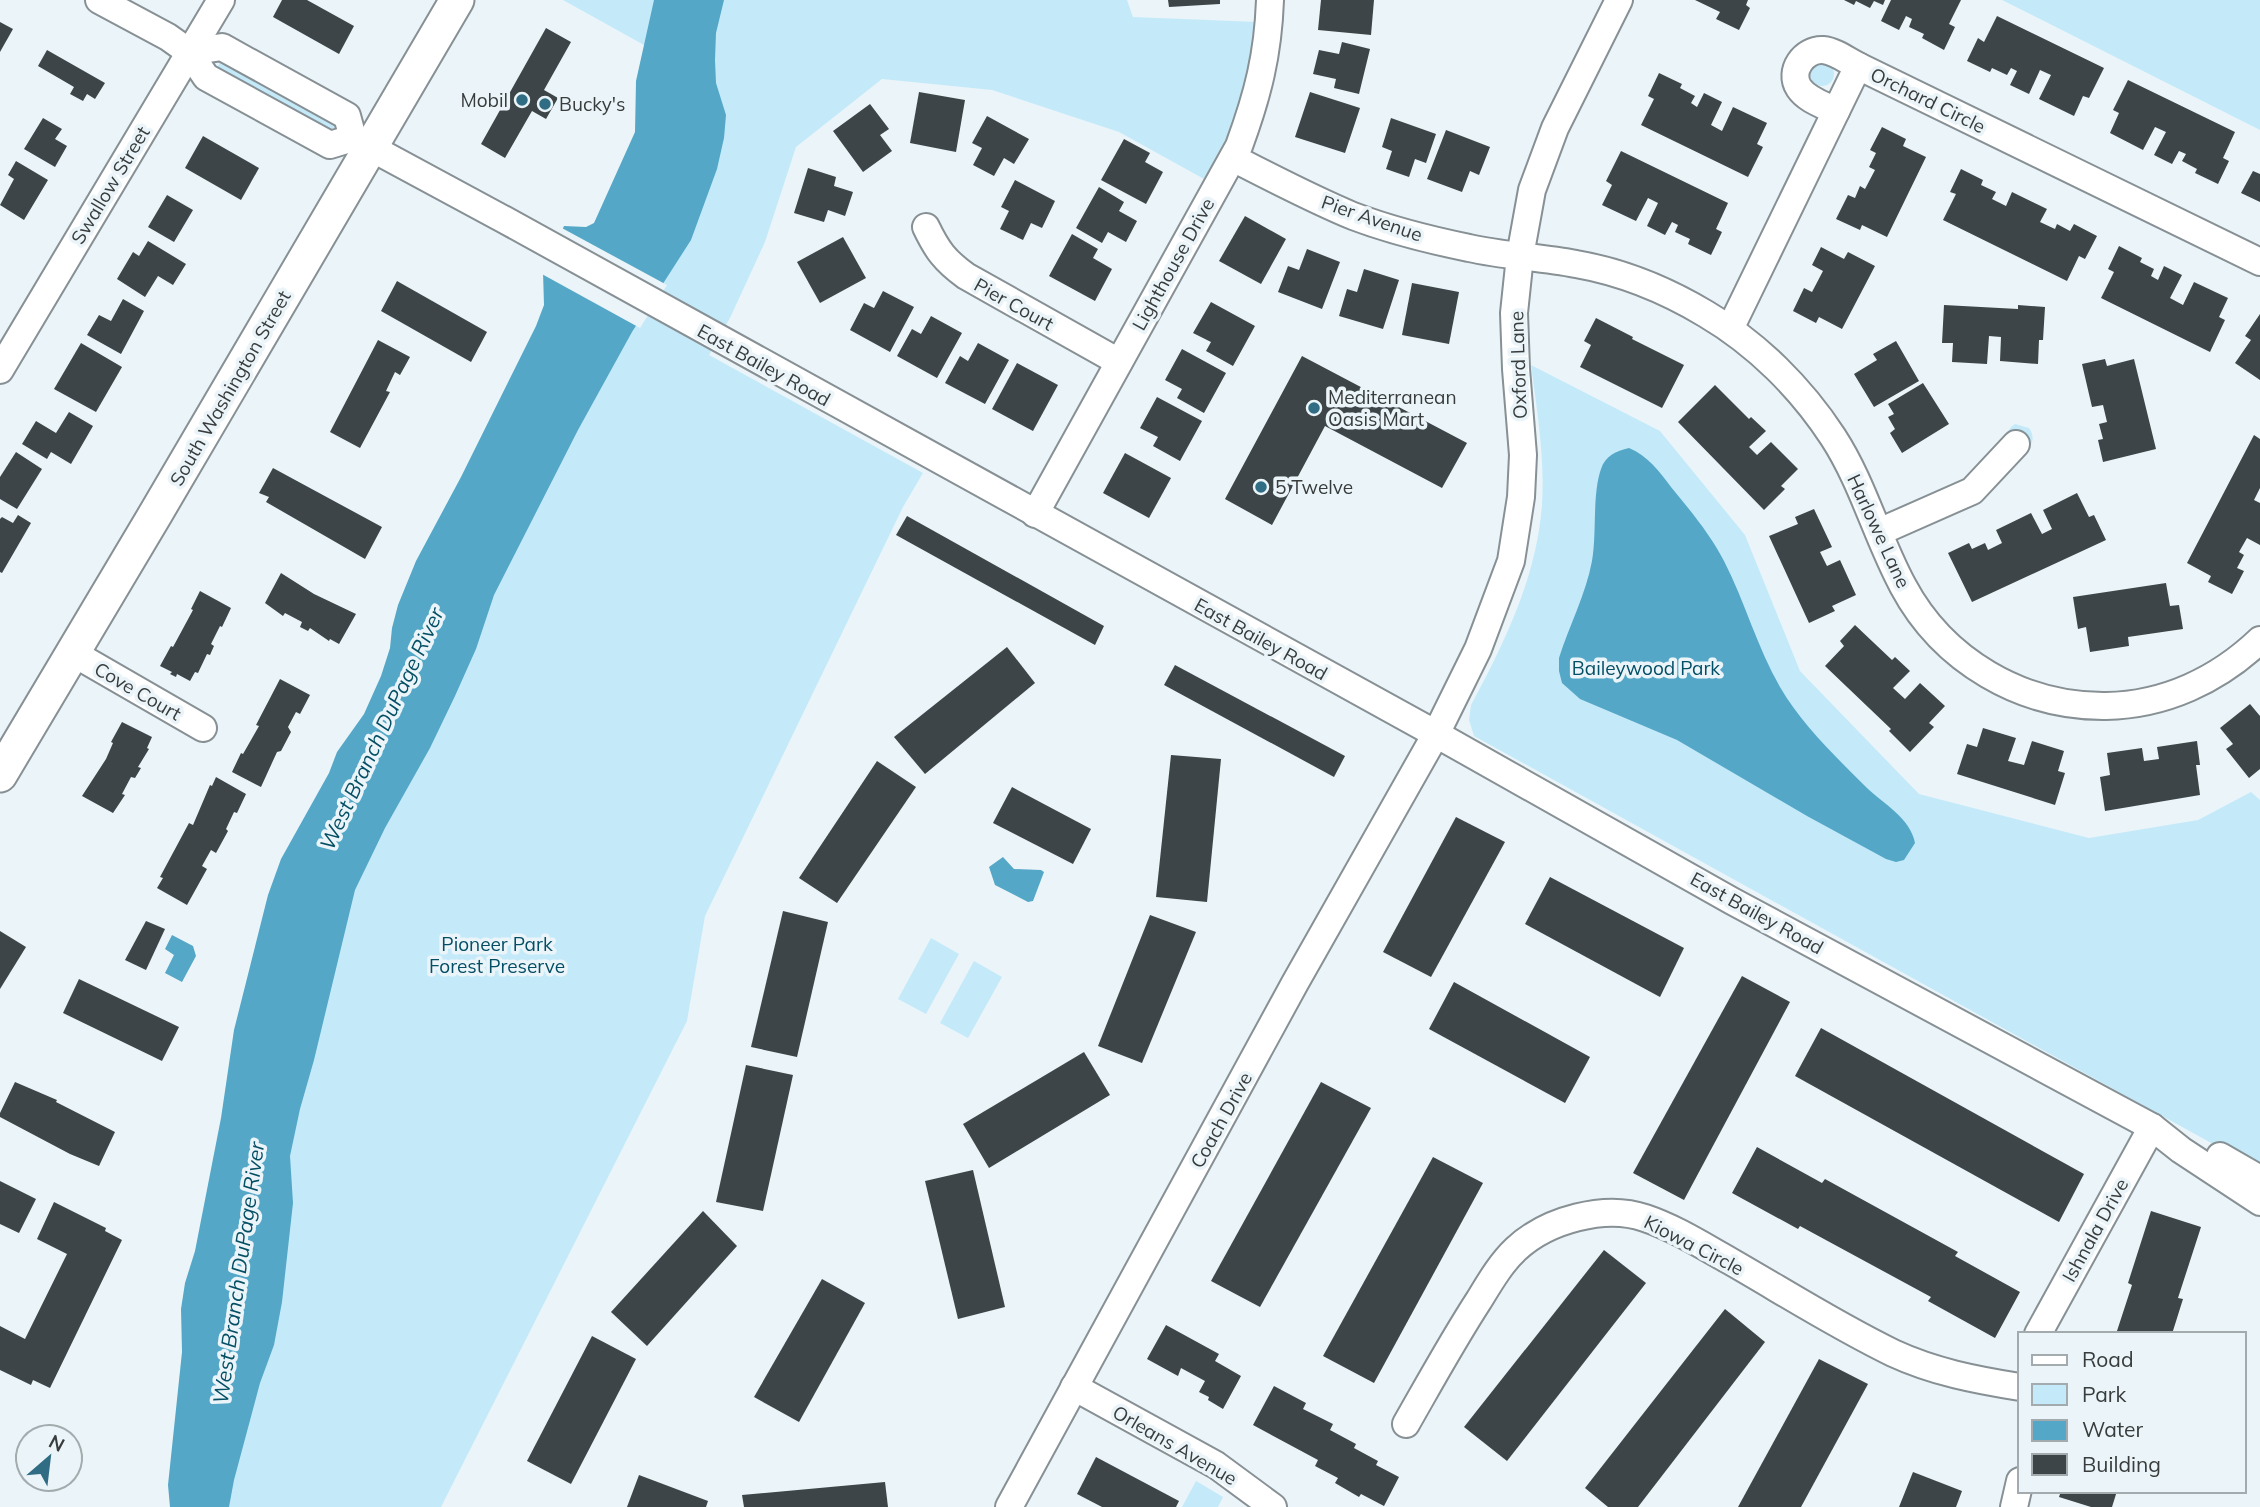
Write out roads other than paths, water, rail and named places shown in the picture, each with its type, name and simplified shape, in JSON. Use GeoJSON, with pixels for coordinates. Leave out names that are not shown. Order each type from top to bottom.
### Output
{"type":"FeatureCollection","features":[{"type":"Feature","properties":{"kind":"main road","name":"South Washington Street"},"geometry":{"type":"LineString","coordinates":[[0,775],[73,653],[362,143],[457,0]]}},
{"type":"Feature","properties":{"kind":"street"},"geometry":{"type":"LineString","coordinates":[[99,0],[168,37],[188,52],[206,77],[330,145],[362,143]]}},
{"type":"Feature","properties":{"kind":"street","name":"Swallow Street"},"geometry":{"type":"LineString","coordinates":[[0,370],[221,0]]}},
{"type":"Feature","properties":{"kind":"street","name":"Lighthouse Drive"},"geometry":{"type":"LineString","coordinates":[[1035,514],[1240,146],[1260,86],[1269,34],[1270,0]]}},
{"type":"Feature","properties":{"kind":"street","name":"Oxford Lane"},"geometry":{"type":"LineString","coordinates":[[1436,734],[1478,649],[1511,561],[1517,532],[1523,455],[1514,313],[1520,256],[1532,190],[1555,128],[1619,0]]}},
{"type":"Feature","properties":{"kind":"street"},"geometry":{"type":"LineString","coordinates":[[1836,111],[1807,97],[1800,89],[1796,69],[1800,61],[1812,52],[1822,50],[1858,66]]}},
{"type":"Feature","properties":{"kind":"street","name":"Orchard Circle"},"geometry":{"type":"LineString","coordinates":[[1730,329],[1858,66],[2260,262]]}},
{"type":"Feature","properties":{"kind":"street","name":"East Bailey Road"},"geometry":{"type":"LineString","coordinates":[[362,143],[1436,734],[1732,901],[2152,1127],[2181,1150],[2260,1202]]}},
{"type":"Feature","properties":{"kind":"street","name":"Pier Avenue"},"geometry":{"type":"LineString","coordinates":[[1233,158],[1355,216],[1460,246],[1520,256]]}},
{"type":"Feature","properties":{"kind":"street","name":"Pier Court"},"geometry":{"type":"LineString","coordinates":[[926,227],[949,264],[965,276],[1119,362]]}},
{"type":"Feature","properties":{"kind":"street","name":"Harlowe Lane"},"geometry":{"type":"LineString","coordinates":[[1520,256],[1574,264],[1633,279],[1682,300],[1730,329],[1773,365],[1812,407],[1834,439],[1850,468],[1902,584],[1916,608],[1948,646],[1988,676],[2035,696],[2088,706],[2141,703],[2164,698],[2209,678],[2260,640]]}},
{"type":"Feature","properties":{"kind":"street"},"geometry":{"type":"LineString","coordinates":[[1879,532],[1972,491],[2016,444]]}},
{"type":"Feature","properties":{"kind":"street","name":"Cove Court"},"geometry":{"type":"LineString","coordinates":[[73,653],[203,727]]}},
{"type":"Feature","properties":{"kind":"street","name":"Coach Drive"},"geometry":{"type":"LineString","coordinates":[[1009,1507],[1295,984],[1436,734]]}},
{"type":"Feature","properties":{"kind":"street","name":"East Bailey Road"},"geometry":{"type":"LineString","coordinates":[[2152,1127],[2189,1138],[2260,1179]]}},
{"type":"Feature","properties":{"kind":"street","name":"Ishnala Drive"},"geometry":{"type":"LineString","coordinates":[[2039,1332],[2152,1127]]}},
{"type":"Feature","properties":{"kind":"street","name":"Kiowa Circle"},"geometry":{"type":"LineString","coordinates":[[1406,1424],[1469,1315],[1515,1250],[1549,1226],[1578,1216],[1600,1214],[1644,1218],[1692,1240],[1867,1340],[1912,1361],[1966,1378],[2018,1387]]}},
{"type":"Feature","properties":{"kind":"street","name":"Orleans Avenue"},"geometry":{"type":"LineString","coordinates":[[1074,1387],[1216,1465],[1273,1507]]}},
{"type":"Feature","properties":{"kind":"street"},"geometry":{"type":"LineString","coordinates":[[2014,1507],[2018,1489]]}},
{"type":"Feature","properties":{"kind":"water","name":"West Branch DuPage River"},"geometry":{"type":"Polygon","coordinates":[[[654,0],[724,0],[716,33],[715,60],[716,83],[726,115],[717,169],[691,240],[632,332],[578,430],[494,595],[476,649],[430,748],[385,828],[355,890],[290,1156],[293,1203],[282,1302],[274,1345],[260,1383],[229,1507],[170,1507],[168,1485],[182,1352],[181,1309],[185,1283],[195,1251],[221,1118],[234,1030],[268,895],[281,859],[329,773],[337,752],[364,714],[381,676],[390,648],[398,605],[416,561],[536,326],[544,305],[543,272],[564,226],[586,227],[594,223],[635,132],[636,81],[654,0]]]}},
{"type":"Feature","properties":{"kind":"water"},"geometry":{"type":"Polygon","coordinates":[[[1629,448],[1642,455],[1657,470],[1712,541],[1724,561],[1772,672],[1799,715],[1867,788],[1903,819],[1915,843],[1904,860],[1896,862],[1886,859],[1677,740],[1580,699],[1562,683],[1559,658],[1586,586],[1592,561],[1598,479],[1605,461],[1629,448]]]}},
{"type":"Feature","properties":{"kind":"water"},"geometry":{"type":"Polygon","coordinates":[[[1003,857],[1014,869],[1044,872],[1033,901],[1028,902],[995,885],[989,867],[1003,857]]]}},
{"type":"Feature","properties":{"kind":"water"},"geometry":{"type":"Polygon","coordinates":[[[172,935],[193,946],[196,956],[182,982],[165,973],[174,955],[165,949],[172,935]]]}},
{"type":"Feature","properties":{"kind":"place","name":"Mobil"},"geometry":{"type":"Point","coordinates":[522,100]}},
{"type":"Feature","properties":{"kind":"place","name":"Bucky's"},"geometry":{"type":"Point","coordinates":[545,104]}},
{"type":"Feature","properties":{"kind":"place","name":"Mediterranean Oasis Mart"},"geometry":{"type":"Point","coordinates":[1314,408]}},
{"type":"Feature","properties":{"kind":"place","name":"5 Twelve"},"geometry":{"type":"Point","coordinates":[1261,487]}},
{"type":"Feature","properties":{"kind":"park label","name":"Baileywood Park"},"geometry":{"type":"Point","coordinates":[1646,668]}},
{"type":"Feature","properties":{"kind":"park label","name":"Pioneer Park Forest Preserve"},"geometry":{"type":"Point","coordinates":[497,955]}}]}
